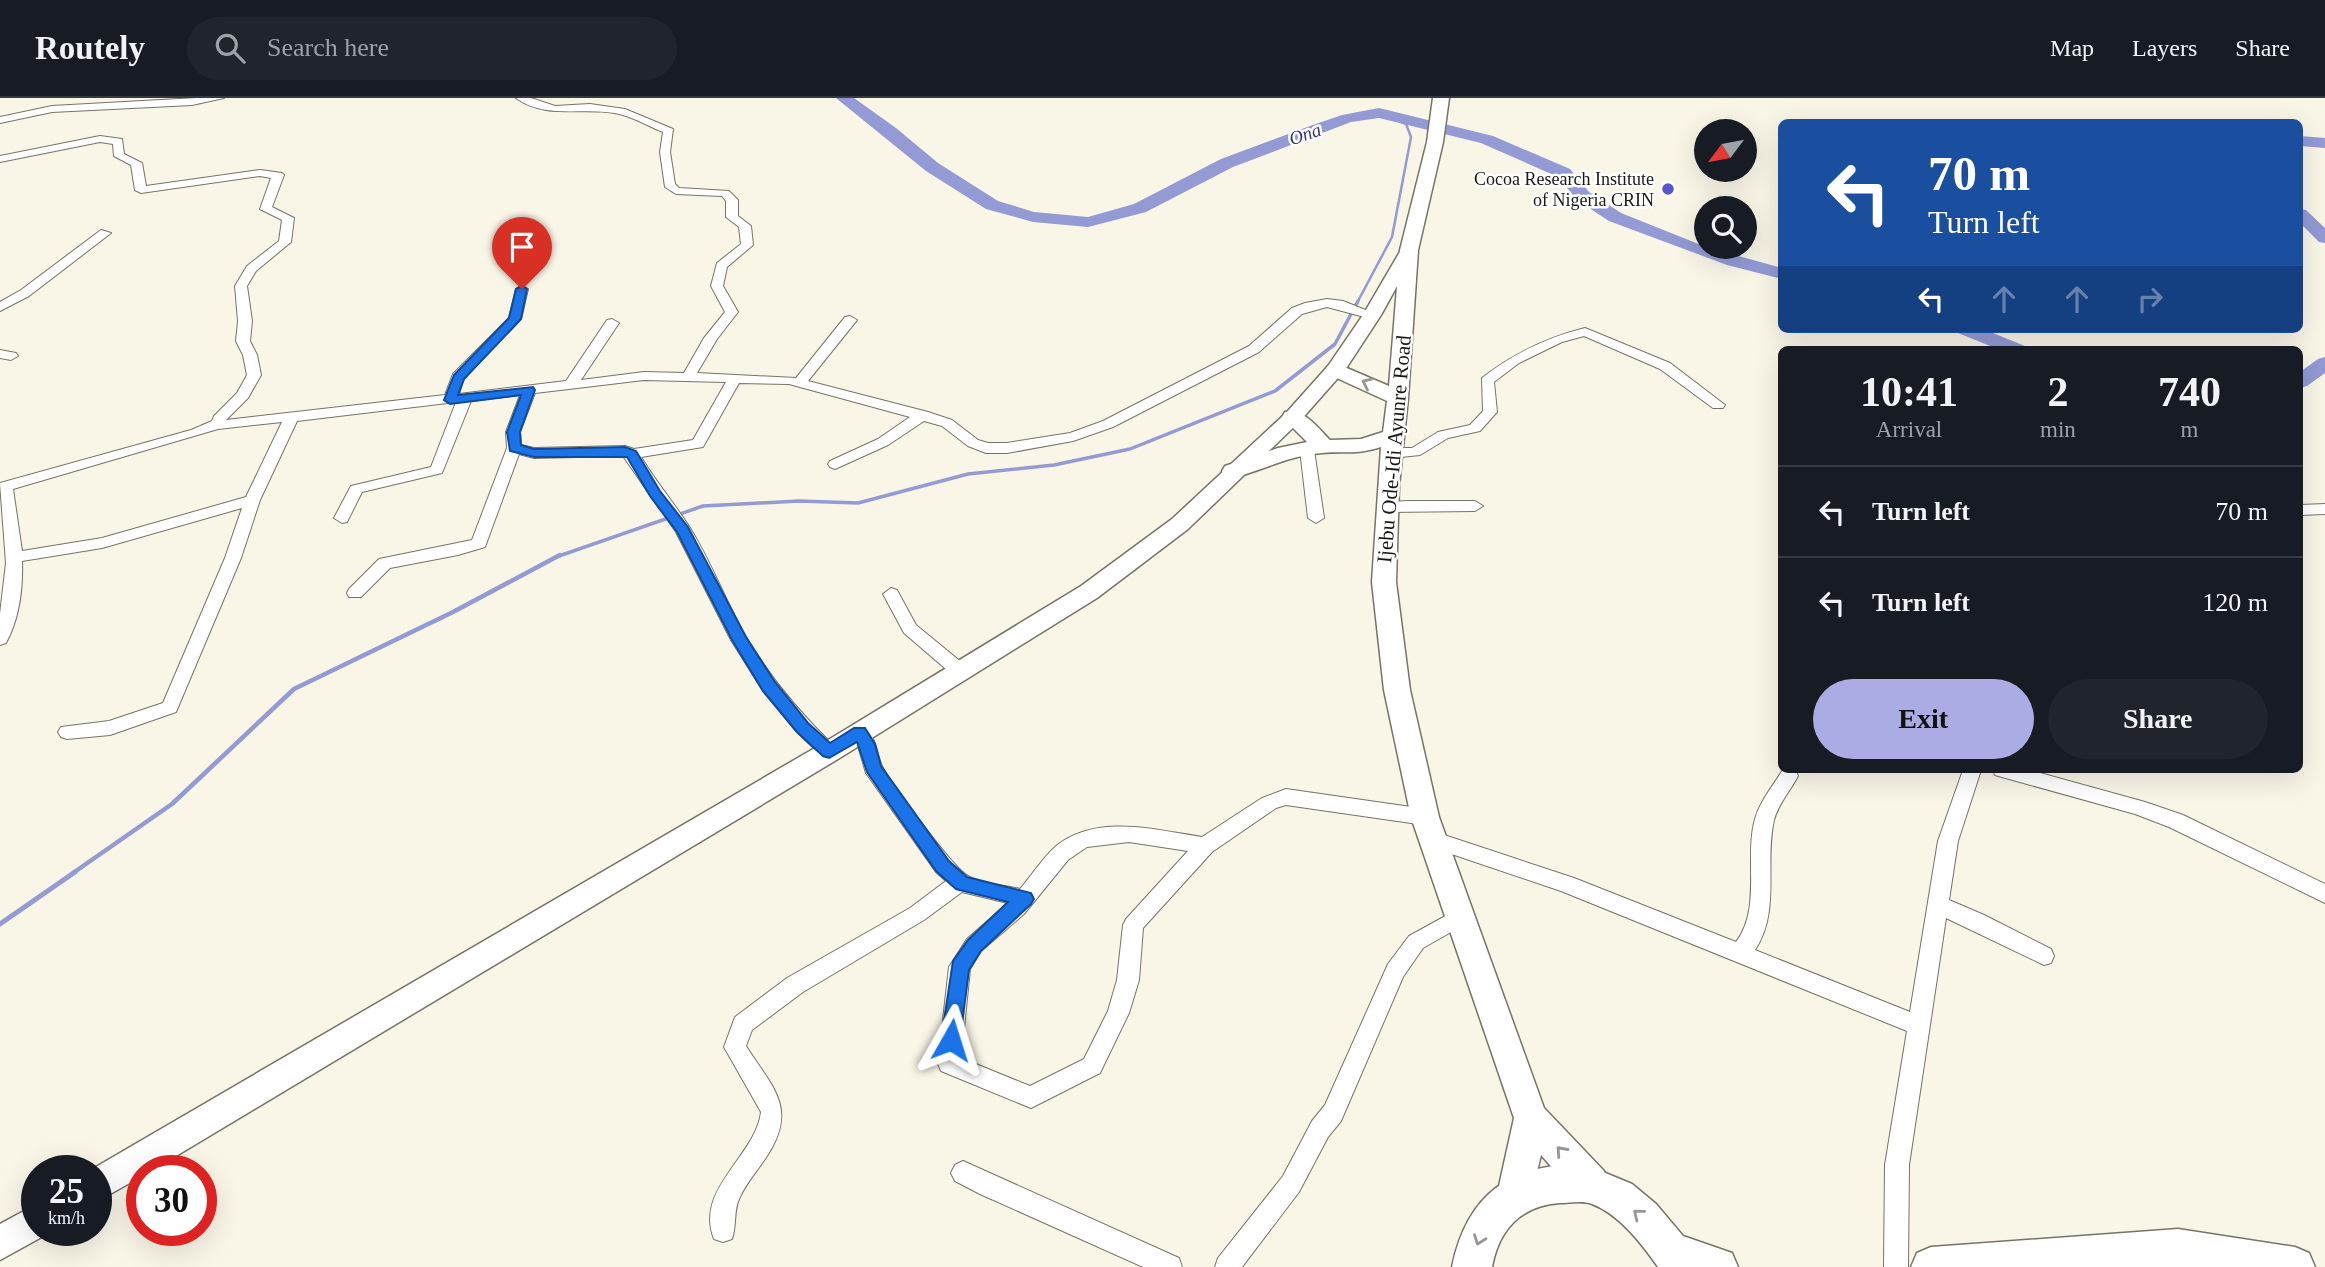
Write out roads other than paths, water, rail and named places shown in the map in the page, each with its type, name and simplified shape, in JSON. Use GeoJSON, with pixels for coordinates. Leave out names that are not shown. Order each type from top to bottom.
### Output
{"type":"FeatureCollection","features":[{"type":"Feature","properties":{"kind":"highway"},"geometry":{"type":"LineString","coordinates":[[1472,1267],[1480,1234],[1489,1218],[1515,1195],[1549,1184],[1591,1184],[1643,1217],[1676,1259],[1718,1267]]}},
{"type":"Feature","properties":{"kind":"highway"},"geometry":{"type":"LineString","coordinates":[[1931,1267],[2178,1249],[2295,1267]]}},
{"type":"Feature","properties":{"kind":"main road","name":"Ijebu Ode-Idi Ayunre Road"},"geometry":{"type":"LineString","coordinates":[[1440,106],[1409,250],[1398,398],[1387,496],[1384,582],[1397,690],[1429,828],[1531,1118]]}},
{"type":"Feature","properties":{"kind":"main road"},"geometry":{"type":"LineString","coordinates":[[112,1176],[829,752],[1088,592],[1180,524],[1293,417],[1335,370],[1365,312],[1409,250]]}},
{"type":"Feature","properties":{"kind":"main road"},"geometry":{"type":"LineString","coordinates":[[1335,370],[1398,398]]}},
{"type":"Feature","properties":{"kind":"main road"},"geometry":{"type":"LineString","coordinates":[[1293,417],[1324,448],[1366,464],[1387,496]]}},
{"type":"Feature","properties":{"kind":"main road"},"geometry":{"type":"LineString","coordinates":[[1233,471],[1262,460],[1324,448],[1392,445]]}},
{"type":"Feature","properties":{"kind":"main road"},"geometry":{"type":"LineString","coordinates":[[1531,1118],[1591,1184]]}},
{"type":"Feature","properties":{"kind":"main road"},"geometry":{"type":"LineString","coordinates":[[1515,1195],[1531,1118]]}},
{"type":"Feature","properties":{"kind":"main road"},"geometry":{"type":"LineString","coordinates":[[0,1243],[21,1231]]}},
{"type":"Feature","properties":{"kind":"street"},"geometry":{"type":"LineString","coordinates":[[0,120],[10,115],[80,105],[190,102],[219,98]]}},
{"type":"Feature","properties":{"kind":"street"},"geometry":{"type":"LineString","coordinates":[[521,98],[554,109],[590,107],[625,112],[659,125],[669,131],[665,152],[669,185],[676,191],[725,193],[732,200],[733,217],[745,226],[747,246],[721,266],[717,286],[732,312],[711,338],[689,376]]}},
{"type":"Feature","properties":{"kind":"street"},"geometry":{"type":"LineString","coordinates":[[0,159],[100,139],[118,141],[119,156],[136,163],[141,190],[260,173],[278,175],[266,208],[288,218],[285,242],[278,251],[257,263],[241,286],[245,320],[243,341],[250,355],[254,375],[246,390],[219,419],[218,424]]}},
{"type":"Feature","properties":{"kind":"street"},"geometry":{"type":"LineString","coordinates":[[0,307],[25,293],[105,233]]}},
{"type":"Feature","properties":{"kind":"street"},"geometry":{"type":"LineString","coordinates":[[342,518],[356,489],[437,470],[458,399],[458,377],[515,319],[522,289]]}},
{"type":"Feature","properties":{"kind":"street"},"geometry":{"type":"LineString","coordinates":[[0,639],[11,612],[16,557],[2,488],[196,433],[218,424],[644,376],[689,376],[800,382],[947,423],[973,443],[986,448],[1007,448],[1073,437],[1108,424],[1254,349],[1297,311],[1318,303],[1343,305],[1365,312]]}},
{"type":"Feature","properties":{"kind":"street"},"geometry":{"type":"LineString","coordinates":[[800,382],[850,320]]}},
{"type":"Feature","properties":{"kind":"street"},"geometry":{"type":"LineString","coordinates":[[571,384],[612,323]]}},
{"type":"Feature","properties":{"kind":"street"},"geometry":{"type":"LineString","coordinates":[[1392,445],[1415,452],[1443,435],[1475,428],[1490,412],[1487,380],[1525,355],[1558,339],[1585,332],[1665,366],[1718,405]]}},
{"type":"Feature","properties":{"kind":"street"},"geometry":{"type":"LineString","coordinates":[[514,448],[534,453],[625,451],[632,454],[698,444],[735,378]]}},
{"type":"Feature","properties":{"kind":"street"},"geometry":{"type":"LineString","coordinates":[[355,593],[385,563],[458,550],[479,543],[514,448],[513,432],[529,390]]}},
{"type":"Feature","properties":{"kind":"street"},"geometry":{"type":"LineString","coordinates":[[835,464],[883,442],[923,415]]}},
{"type":"Feature","properties":{"kind":"street"},"geometry":{"type":"LineString","coordinates":[[67,732],[110,728],[170,707],[233,558],[252,500],[292,416]]}},
{"type":"Feature","properties":{"kind":"street"},"geometry":{"type":"LineString","coordinates":[[1316,518],[1324,448]]}},
{"type":"Feature","properties":{"kind":"street"},"geometry":{"type":"LineString","coordinates":[[632,454],[655,493],[683,530],[739,640],[769,686],[803,727],[829,752]]}},
{"type":"Feature","properties":{"kind":"street"},"geometry":{"type":"LineString","coordinates":[[1387,496],[1422,506],[1475,506]]}},
{"type":"Feature","properties":{"kind":"street"},"geometry":{"type":"LineString","coordinates":[[16,557],[102,543],[252,500]]}},
{"type":"Feature","properties":{"kind":"street"},"geometry":{"type":"LineString","coordinates":[[2303,510],[2325,509]]}},
{"type":"Feature","properties":{"kind":"street"},"geometry":{"type":"LineString","coordinates":[[891,594],[909,629],[960,671]]}},
{"type":"Feature","properties":{"kind":"street"},"geometry":{"type":"LineString","coordinates":[[859,733],[867,744],[873,768],[943,866],[962,883],[1025,899]]}},
{"type":"Feature","properties":{"kind":"street"},"geometry":{"type":"LineString","coordinates":[[1896,1267],[1897,1165],[1948,841],[1971,773]]}},
{"type":"Feature","properties":{"kind":"street"},"geometry":{"type":"LineString","coordinates":[[2013,773],[2138,807],[2176,821],[2325,894]]}},
{"type":"Feature","properties":{"kind":"street"},"geometry":{"type":"LineString","coordinates":[[1740,954],[1749,945],[1757,928],[1765,818],[1789,776]]}},
{"type":"Feature","properties":{"kind":"street"},"geometry":{"type":"LineString","coordinates":[[1205,846],[1129,834],[1083,839],[1061,854],[1025,899],[974,946],[960,967],[949,1064],[1031,1097],[1092,1066],[1118,1013],[1128,979],[1133,925],[1205,846],[1269,803],[1286,797],[1429,828],[1921,1026]]}},
{"type":"Feature","properties":{"kind":"street"},"geometry":{"type":"LineString","coordinates":[[723,1230],[727,1198],[767,1132],[772,1112],[765,1095],[748,1073],[735,1047],[743,1024],[795,985],[917,914],[962,883]]}},
{"type":"Feature","properties":{"kind":"street"},"geometry":{"type":"LineString","coordinates":[[1938,905],[1978,921],[2044,956]]}},
{"type":"Feature","properties":{"kind":"street"},"geometry":{"type":"LineString","coordinates":[[1227,1267],[1291,1184],[1320,1129],[1333,1113],[1395,971],[1416,942],[1460,917]]}},
{"type":"Feature","properties":{"kind":"street"},"geometry":{"type":"LineString","coordinates":[[963,1173],[1012,1200],[1074,1223],[1170,1267]]}},
{"type":"Feature","properties":{"kind":"waterway","name":"Ona"},"geometry":{"type":"LineString","coordinates":[[844,98],[890,131],[932,167],[992,205],[1033,217],[1088,222],[1140,208],[1227,163],[1316,129],[1348,118],[1379,113],[1487,139],[1564,173],[1583,196],[1615,217],[1734,261],[1778,273]]}},
{"type":"Feature","properties":{"kind":"waterway"},"geometry":{"type":"LineString","coordinates":[[1357,303],[1392,237],[1411,137],[1406,124],[1379,113]]}},
{"type":"Feature","properties":{"kind":"waterway","name":"Ona"},"geometry":{"type":"LineString","coordinates":[[2303,141],[2325,143]]}},
{"type":"Feature","properties":{"kind":"waterway","name":"Ona"},"geometry":{"type":"LineString","coordinates":[[2303,217],[2325,238]]}},
{"type":"Feature","properties":{"kind":"waterway"},"geometry":{"type":"LineString","coordinates":[[557,557],[703,506],[799,501],[858,503],[968,474],[1054,465],[1130,449],[1275,391],[1335,344],[1358,301]]}},
{"type":"Feature","properties":{"kind":"waterway","name":"Ona"},"geometry":{"type":"LineString","coordinates":[[1975,333],[2008,346]]}},
{"type":"Feature","properties":{"kind":"waterway","name":"Ona"},"geometry":{"type":"LineString","coordinates":[[2303,380],[2325,363]]}},
{"type":"Feature","properties":{"kind":"waterway"},"geometry":{"type":"LineString","coordinates":[[73,873],[172,804],[294,689],[453,612],[557,557]]}},
{"type":"Feature","properties":{"kind":"waterway"},"geometry":{"type":"LineString","coordinates":[[0,924],[75,872]]}},
{"type":"Feature","properties":{"kind":"place","name":"Cocoa Research Institute of Nigeria CRIN"},"geometry":{"type":"Point","coordinates":[1668,189]}}]}
